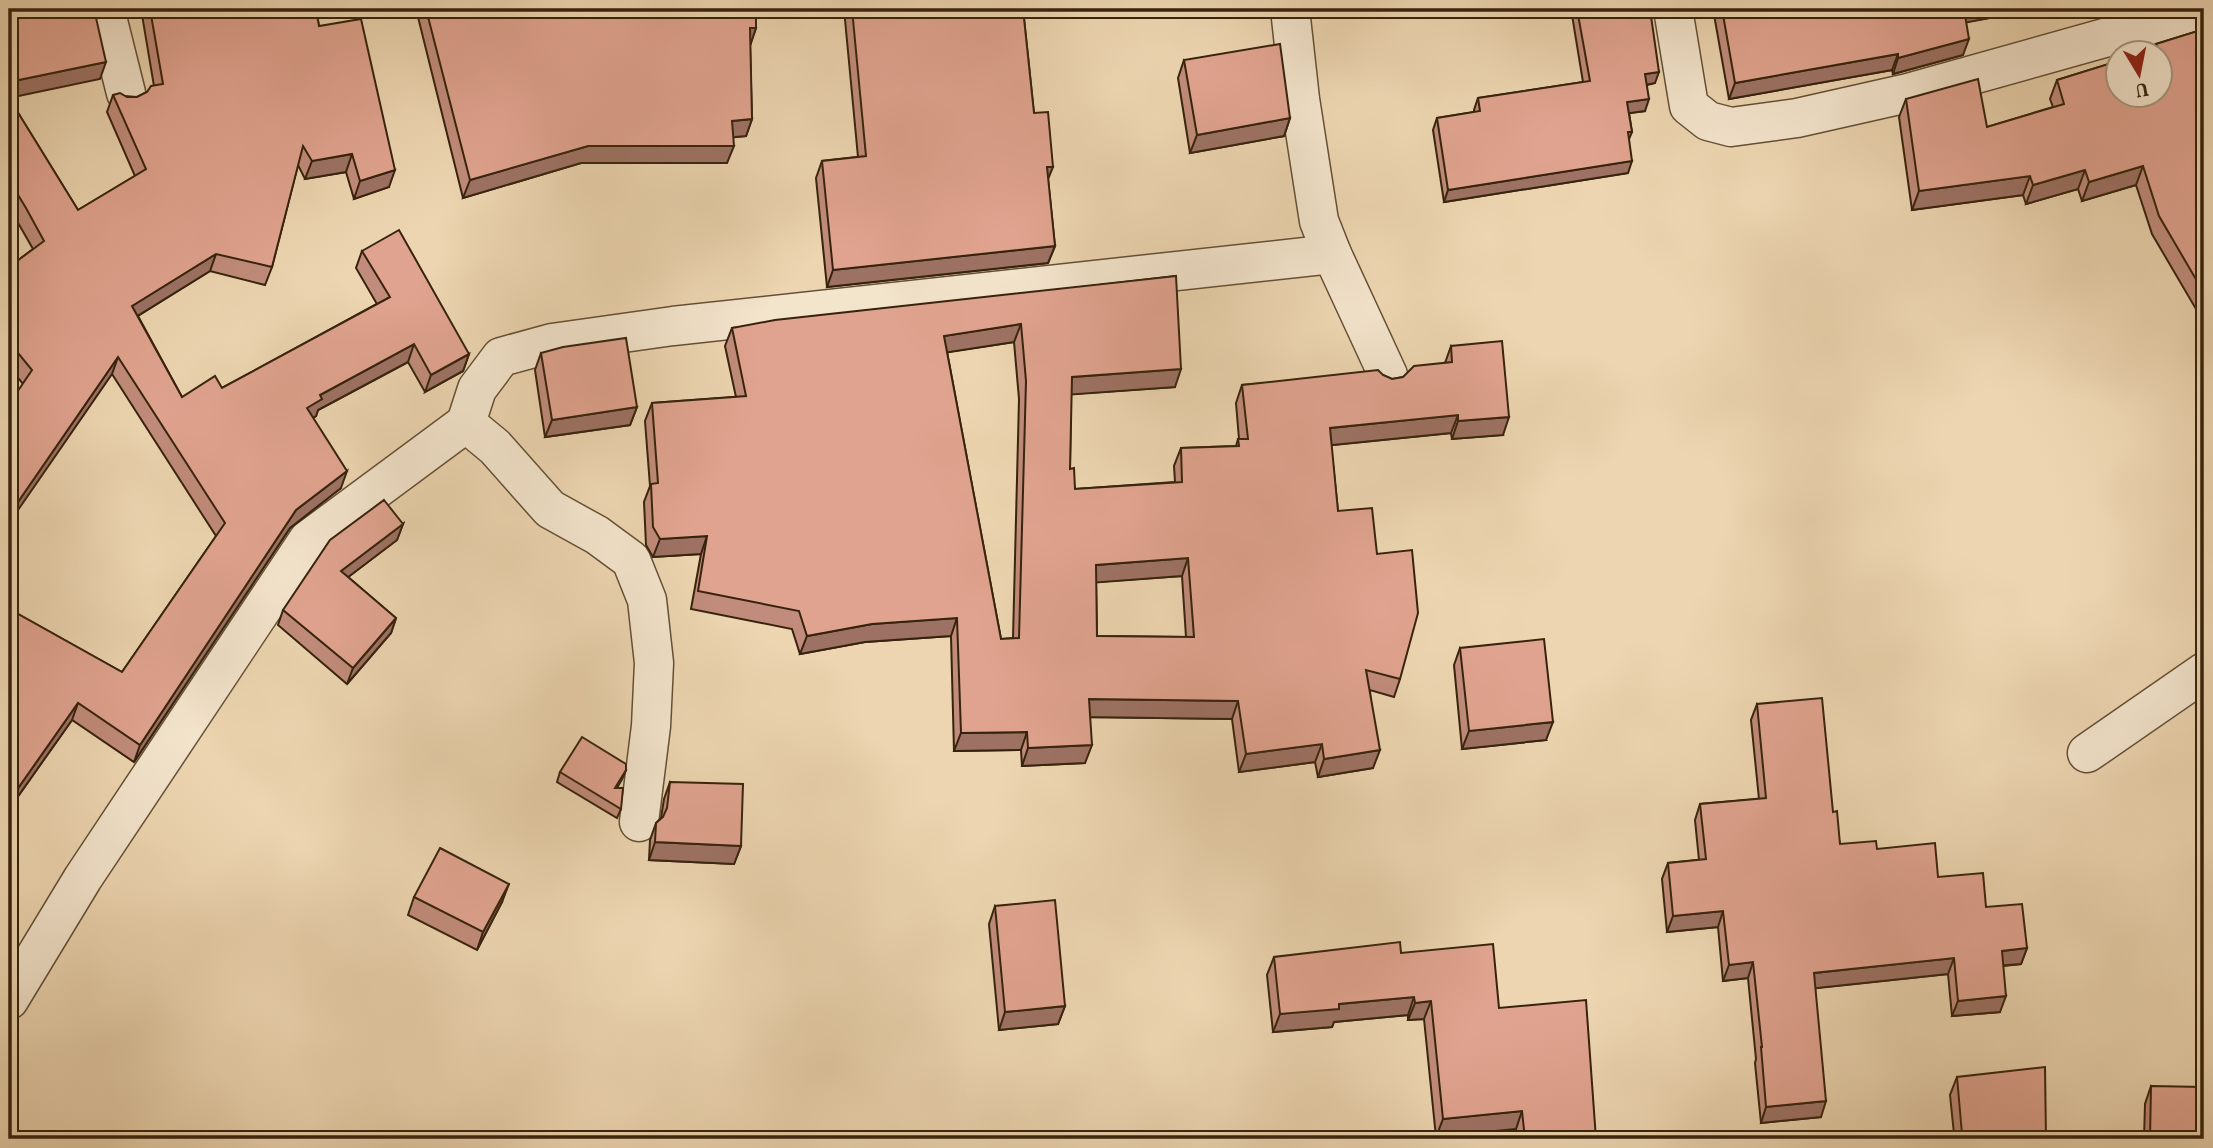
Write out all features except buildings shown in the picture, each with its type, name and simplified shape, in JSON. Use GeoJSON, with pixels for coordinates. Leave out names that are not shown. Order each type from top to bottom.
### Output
{"type":"FeatureCollection","features":[{"type":"Feature","properties":{"kind":"street"},"geometry":{"type":"LineString","coordinates":[[105,9],[126,93]]}},
{"type":"Feature","properties":{"kind":"street"},"geometry":{"type":"LineString","coordinates":[[1290,9],[1300,99],[1319,221],[1388,375]]}},
{"type":"Feature","properties":{"kind":"street"},"geometry":{"type":"LineString","coordinates":[[1673,9],[1689,106],[1708,121],[1731,127],[1797,118],[1908,93],[2204,10]]}},
{"type":"Feature","properties":{"kind":"street"},"geometry":{"type":"LineString","coordinates":[[9,1000],[83,878],[308,540],[466,423],[477,389],[501,356],[552,343],[673,326],[1332,254]]}},
{"type":"Feature","properties":{"kind":"street"},"geometry":{"type":"LineString","coordinates":[[466,423],[495,447],[550,509],[597,535],[631,560],[648,600],[654,663],[651,726],[639,822]]}},
{"type":"Feature","properties":{"kind":"street"},"geometry":{"type":"LineString","coordinates":[[2087,753],[2204,672]]}}]}
